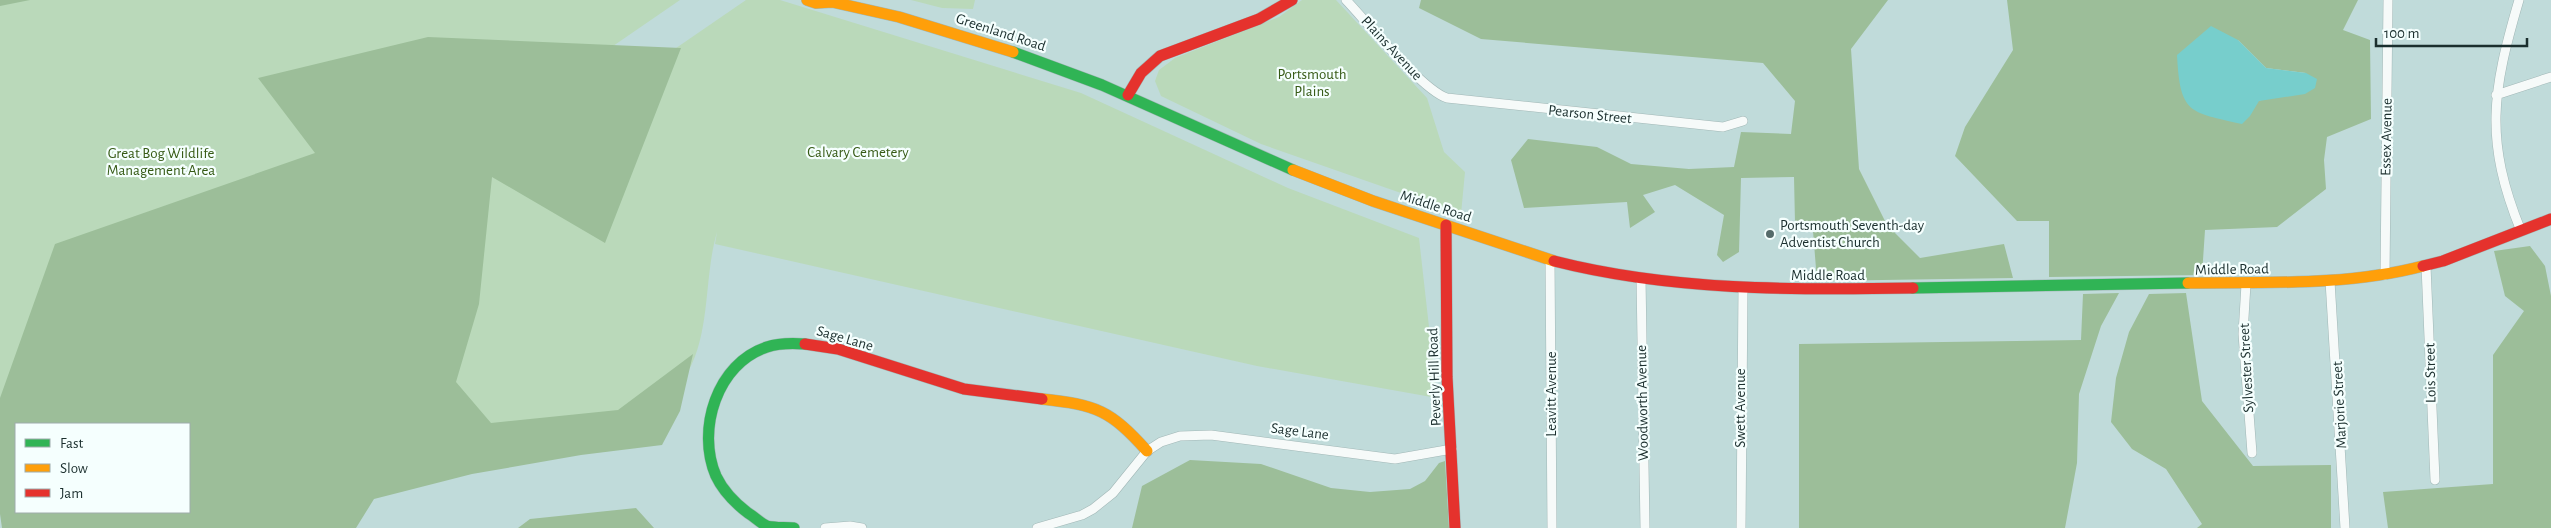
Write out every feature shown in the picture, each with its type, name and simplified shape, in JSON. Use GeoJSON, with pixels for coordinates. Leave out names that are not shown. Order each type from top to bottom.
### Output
{"type":"FeatureCollection","features":[{"type":"Feature","properties":{"kind":"main road","name":"Greenland Road"},"geometry":{"type":"LineString","coordinates":[[806,0],[816,3],[830,1],[898,17],[990,44],[1053,65],[1128,96]]}},
{"type":"Feature","properties":{"kind":"main road"},"geometry":{"type":"LineString","coordinates":[[1128,96],[1141,72],[1160,56],[1259,19],[1292,0]]}},
{"type":"Feature","properties":{"kind":"main road","name":"Middle Road"},"geometry":{"type":"LineString","coordinates":[[1128,96],[1295,171],[1550,260],[1596,272],[1743,288],[1843,291],[2330,281],[2385,275],[2426,266],[2551,219]]}},
{"type":"Feature","properties":{"kind":"main road","name":"Peverly Hill Road"},"geometry":{"type":"LineString","coordinates":[[1446,225],[1447,377],[1455,528]]}},
{"type":"Feature","properties":{"kind":"main road","name":"Sage Lane"},"geometry":{"type":"LineString","coordinates":[[794,528],[767,526],[735,504],[714,470],[710,454],[710,417],[714,399],[736,367],[752,354],[775,345],[791,342],[819,344],[964,389],[1092,406],[1108,413],[1122,423],[1147,451]]}},
{"type":"Feature","properties":{"kind":"street","name":"Plains Avenue"},"geometry":{"type":"LineString","coordinates":[[1346,0],[1437,95]]}},
{"type":"Feature","properties":{"kind":"street","name":"Essex Avenue"},"geometry":{"type":"LineString","coordinates":[[2385,275],[2388,0]]}},
{"type":"Feature","properties":{"kind":"street"},"geometry":{"type":"LineString","coordinates":[[2518,0],[2504,47],[2496,95],[2498,160],[2510,204],[2521,231]]}},
{"type":"Feature","properties":{"kind":"street"},"geometry":{"type":"LineString","coordinates":[[2496,95],[2551,78]]}},
{"type":"Feature","properties":{"kind":"street","name":"Pearson Street"},"geometry":{"type":"LineString","coordinates":[[1437,95],[1468,101],[1723,127],[1744,121]]}},
{"type":"Feature","properties":{"kind":"street","name":"Leavitt Avenue"},"geometry":{"type":"LineString","coordinates":[[1550,260],[1552,528]]}},
{"type":"Feature","properties":{"kind":"street","name":"Lois Street"},"geometry":{"type":"LineString","coordinates":[[2426,266],[2435,480]]}},
{"type":"Feature","properties":{"kind":"street","name":"Woodworth Avenue"},"geometry":{"type":"LineString","coordinates":[[1641,278],[1645,528]]}},
{"type":"Feature","properties":{"kind":"street","name":"Marjorie Street"},"geometry":{"type":"LineString","coordinates":[[2330,281],[2345,528]]}},
{"type":"Feature","properties":{"kind":"street","name":"Sylvester Street"},"geometry":{"type":"LineString","coordinates":[[2246,284],[2244,341],[2252,453]]}},
{"type":"Feature","properties":{"kind":"street","name":"Swett Avenue"},"geometry":{"type":"LineString","coordinates":[[1741,528],[1743,288]]}},
{"type":"Feature","properties":{"kind":"street","name":"Sage Lane"},"geometry":{"type":"LineString","coordinates":[[1037,528],[1082,515],[1104,501],[1113,493],[1147,451],[1161,442],[1180,436],[1194,434],[1395,459],[1452,449]]}},
{"type":"Feature","properties":{"kind":"street"},"geometry":{"type":"LineString","coordinates":[[824,528],[850,526],[862,528]]}},
{"type":"Feature","properties":{"kind":"green space","name":"Great Bog Wildlife Management Area"},"geometry":{"type":"Polygon","coordinates":[[[0,0],[680,0],[64,423],[15,423],[0,464],[0,0]]]}},
{"type":"Feature","properties":{"kind":"green space"},"geometry":{"type":"Polygon","coordinates":[[[0,0],[30,0],[0,6],[0,0]]]}},
{"type":"Feature","properties":{"kind":"green space","name":"Calvary Cemetery"},"geometry":{"type":"Polygon","coordinates":[[[746,0],[780,0],[1081,93],[1288,188],[1419,238],[1437,398],[1257,366],[715,244],[717,232],[710,269],[703,326],[699,344],[693,362],[684,379],[577,433],[130,423],[746,0]]]}},
{"type":"Feature","properties":{"kind":"green space"},"geometry":{"type":"Polygon","coordinates":[[[911,0],[975,0],[973,9],[942,8],[911,0]]]}},
{"type":"Feature","properties":{"kind":"green space","name":"Portsmouth Plains"},"geometry":{"type":"Polygon","coordinates":[[[1302,0],[1336,0],[1427,98],[1444,152],[1465,172],[1461,214],[1261,144],[1161,96],[1155,81],[1159,70],[1175,58],[1279,17],[1302,0]]]}},
{"type":"Feature","properties":{"kind":"green space"},"geometry":{"type":"Polygon","coordinates":[[[1421,0],[1888,0],[1851,49],[1859,169],[1887,225],[1920,258],[2004,244],[2013,278],[1817,281],[1813,231],[1795,223],[1794,177],[1741,178],[1739,252],[1723,262],[1717,255],[1724,215],[1675,185],[1643,195],[1655,212],[1630,228],[1627,202],[1524,208],[1511,160],[1528,139],[1597,147],[1631,164],[1689,169],[1734,167],[1741,132],[1791,134],[1795,101],[1763,63],[1481,39],[1419,8],[1421,0]]]}},
{"type":"Feature","properties":{"kind":"green space"},"geometry":{"type":"Polygon","coordinates":[[[2007,0],[2358,0],[2343,30],[2370,40],[2371,119],[2327,137],[2324,160],[2326,189],[2277,227],[2205,230],[2202,275],[2049,277],[2049,221],[2017,221],[1955,156],[1965,127],[2013,50],[2007,0]],[[2238,40],[2258,101],[2268,98],[2306,73],[2266,68],[2238,40]]]}},
{"type":"Feature","properties":{"kind":"green space"},"geometry":{"type":"Polygon","coordinates":[[[428,37],[681,48],[605,243],[492,177],[479,304],[456,382],[491,423],[618,410],[693,354],[680,411],[662,445],[581,455],[472,474],[374,499],[356,528],[2,528],[0,514],[0,398],[55,244],[315,153],[258,78],[428,37]]]}},
{"type":"Feature","properties":{"kind":"green space"},"geometry":{"type":"Polygon","coordinates":[[[2530,246],[2545,266],[2551,296],[2551,528],[2388,528],[2383,492],[2493,484],[2493,355],[2524,311],[2505,296],[2494,251],[2530,246]]]}},
{"type":"Feature","properties":{"kind":"green space"},"geometry":{"type":"Polygon","coordinates":[[[2119,293],[2101,326],[2079,394],[2077,463],[2065,528],[1799,528],[1799,344],[2081,340],[2083,294],[2119,293]]]}},
{"type":"Feature","properties":{"kind":"green space"},"geometry":{"type":"Polygon","coordinates":[[[2186,293],[2202,401],[2253,466],[2331,465],[2331,528],[2197,528],[2202,524],[2166,469],[2132,449],[2111,422],[2116,378],[2129,332],[2149,294],[2186,293]]]}},
{"type":"Feature","properties":{"kind":"green space"},"geometry":{"type":"Polygon","coordinates":[[[1190,460],[1261,464],[1331,488],[1370,492],[1410,489],[1425,481],[1439,463],[1445,461],[1449,528],[1132,528],[1142,486],[1190,460]]]}},
{"type":"Feature","properties":{"kind":"green space"},"geometry":{"type":"Polygon","coordinates":[[[636,508],[654,528],[518,528],[530,519],[636,508]]]}},
{"type":"Feature","properties":{"kind":"water"},"geometry":{"type":"Polygon","coordinates":[[[2211,26],[2238,40],[2266,68],[2306,73],[2317,79],[2315,88],[2305,94],[2259,101],[2250,116],[2242,124],[2199,112],[2185,100],[2178,74],[2177,55],[2211,26]]]}},
{"type":"Feature","properties":{"kind":"traffic: fast"},"geometry":{"type":"LineString","coordinates":[[1013,52],[1102,85],[1293,170]]}},
{"type":"Feature","properties":{"kind":"traffic: fast"},"geometry":{"type":"LineString","coordinates":[[1913,288],[2188,283]]}},
{"type":"Feature","properties":{"kind":"traffic: fast"},"geometry":{"type":"LineString","coordinates":[[794,528],[767,526],[734,501],[722,487],[716,476],[710,458],[708,439],[710,419],[715,400],[735,367],[750,355],[767,347],[805,344]]}},
{"type":"Feature","properties":{"kind":"traffic: slow"},"geometry":{"type":"LineString","coordinates":[[807,0],[816,3],[832,2],[899,17],[1013,52]]}},
{"type":"Feature","properties":{"kind":"traffic: slow"},"geometry":{"type":"LineString","coordinates":[[1293,170],[1373,201],[1554,261]]}},
{"type":"Feature","properties":{"kind":"traffic: slow"},"geometry":{"type":"LineString","coordinates":[[2188,283],[2336,280],[2365,277],[2423,266]]}},
{"type":"Feature","properties":{"kind":"traffic: slow"},"geometry":{"type":"LineString","coordinates":[[1042,399],[1090,407],[1101,412],[1123,426],[1147,451]]}},
{"type":"Feature","properties":{"kind":"traffic: jam"},"geometry":{"type":"LineString","coordinates":[[1128,95],[1141,73],[1160,56],[1259,19],[1292,0]]}},
{"type":"Feature","properties":{"kind":"traffic: jam"},"geometry":{"type":"LineString","coordinates":[[2423,266],[2443,261],[2551,219]]}},
{"type":"Feature","properties":{"kind":"traffic: jam"},"geometry":{"type":"LineString","coordinates":[[1446,225],[1447,377],[1455,528]]}},
{"type":"Feature","properties":{"kind":"traffic: jam"},"geometry":{"type":"LineString","coordinates":[[1554,261],[1598,271],[1688,283],[1778,288],[1913,288]]}},
{"type":"Feature","properties":{"kind":"traffic: jam"},"geometry":{"type":"LineString","coordinates":[[805,344],[838,349],[964,389],[1042,399]]}},
{"type":"Feature","properties":{"kind":"place","name":"Portsmouth Seventh-day Adventist Church"},"geometry":{"type":"Point","coordinates":[1770,234]}}]}
